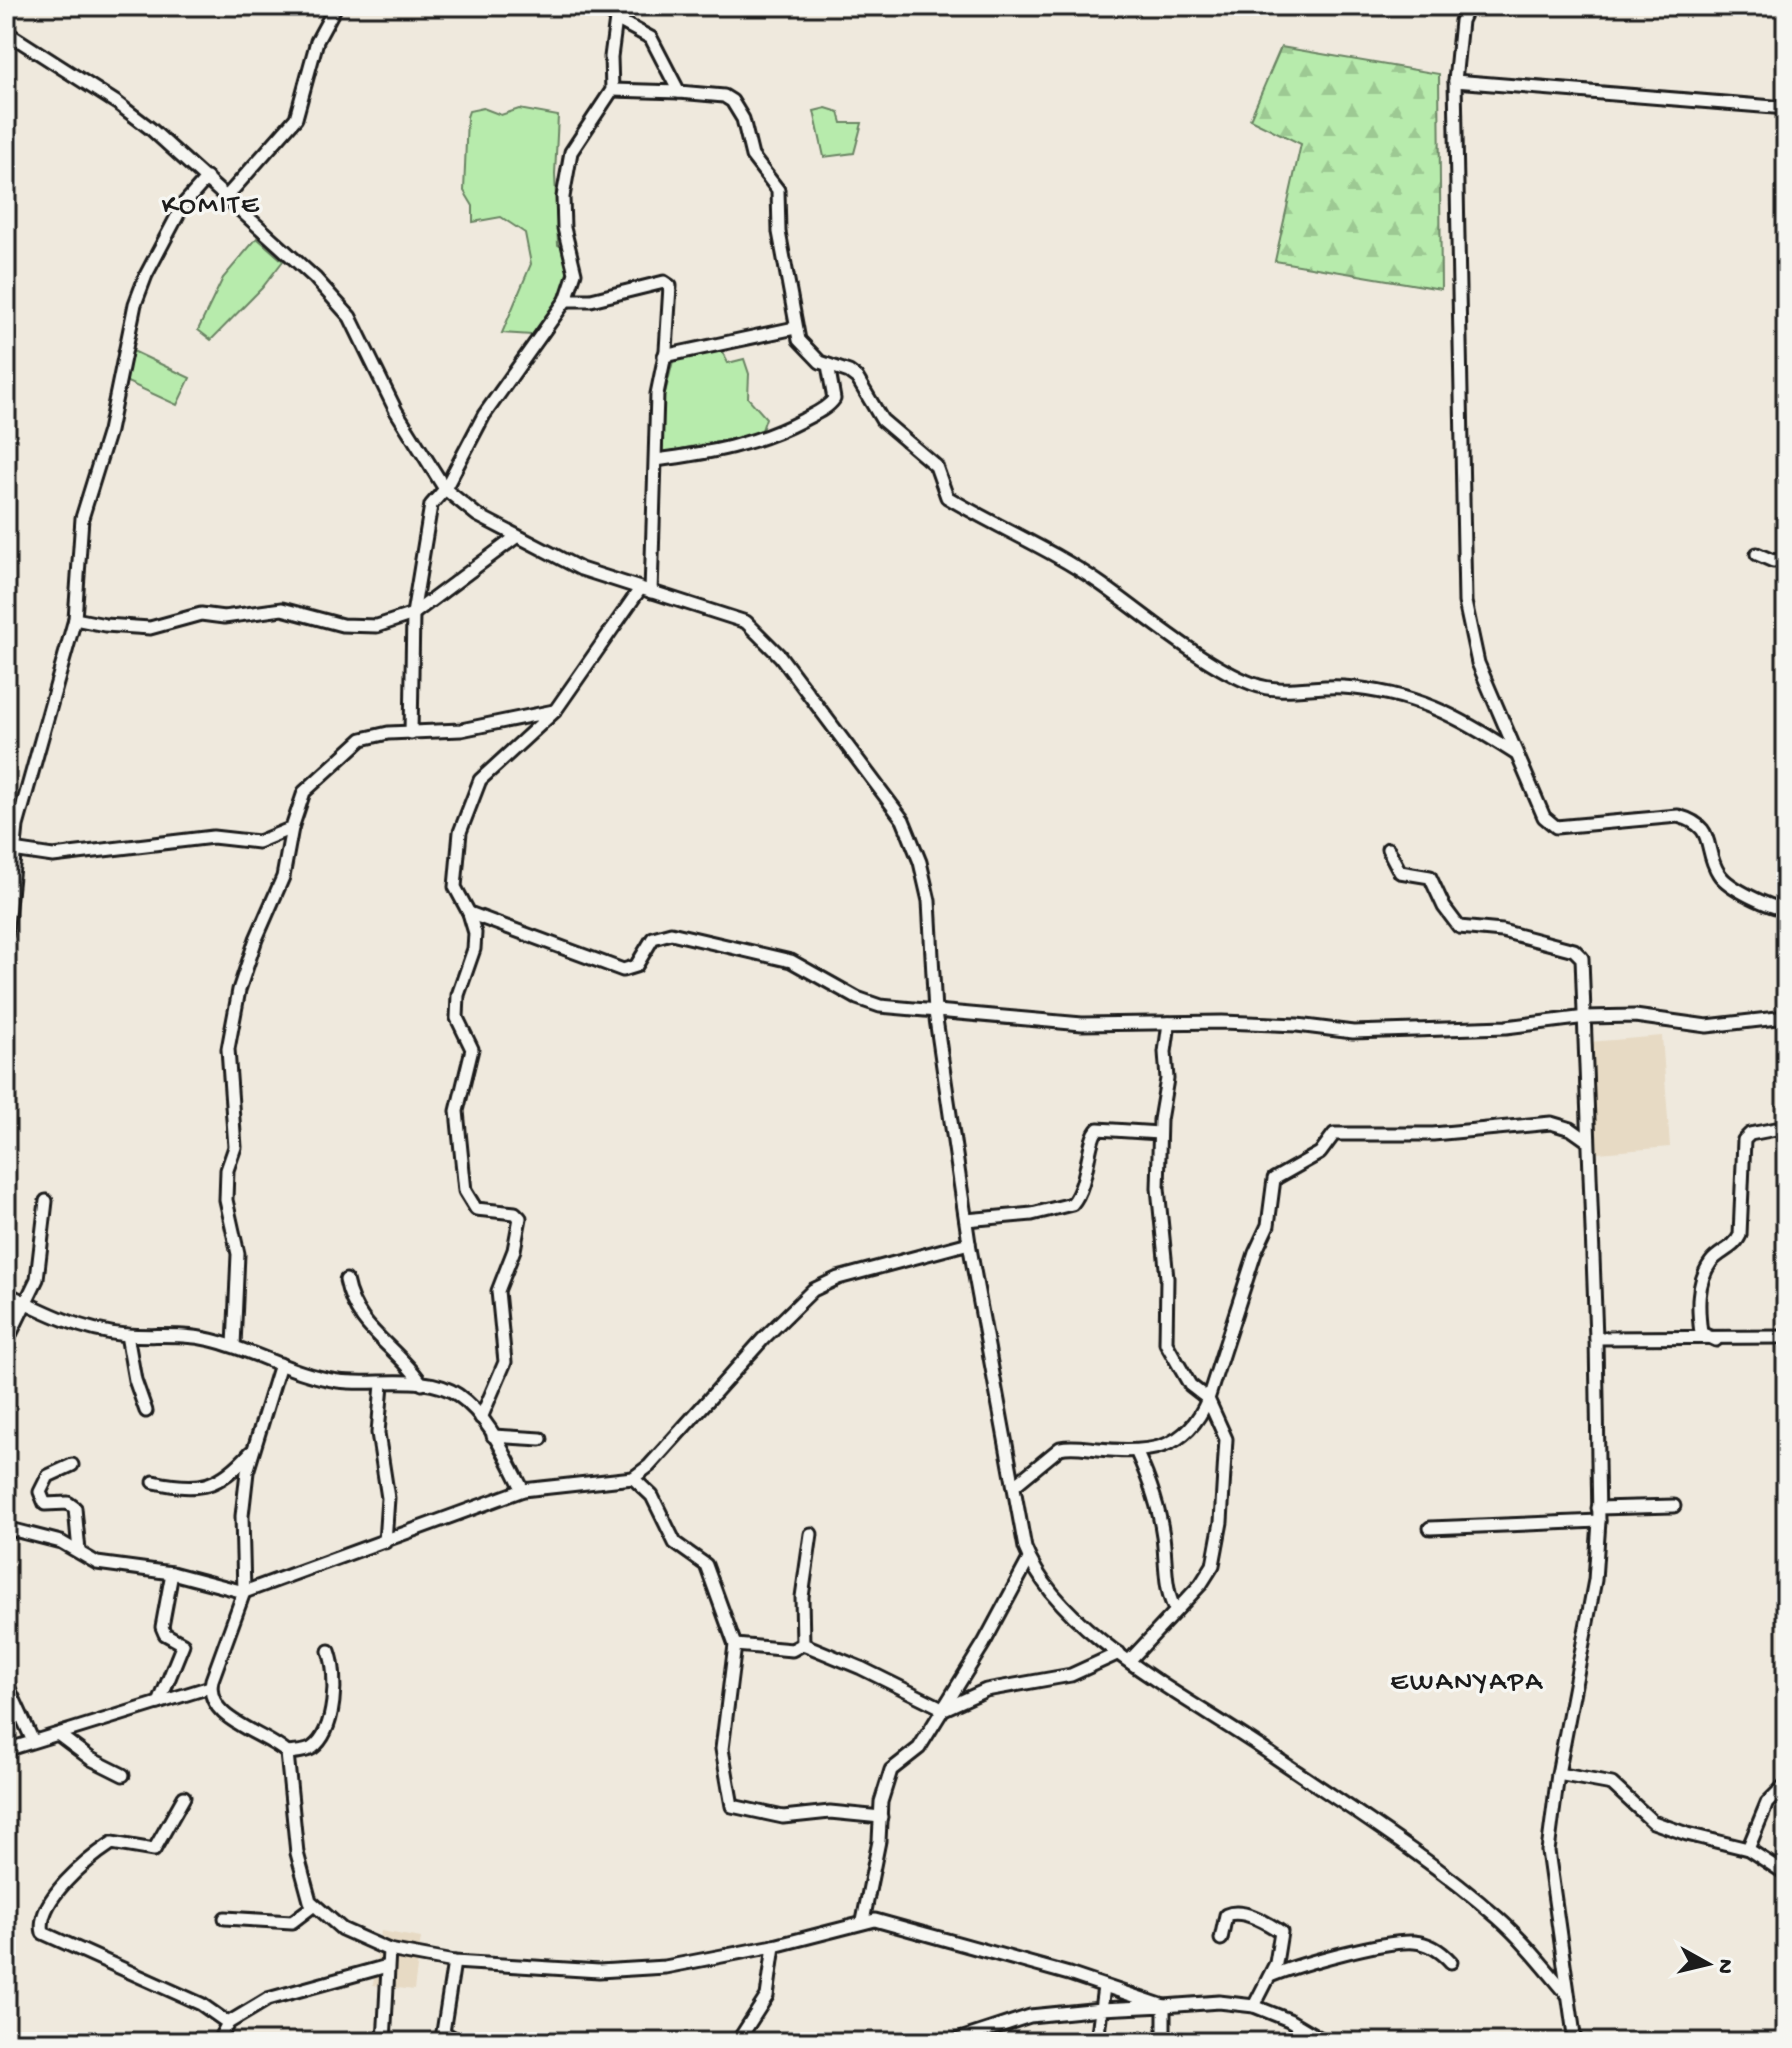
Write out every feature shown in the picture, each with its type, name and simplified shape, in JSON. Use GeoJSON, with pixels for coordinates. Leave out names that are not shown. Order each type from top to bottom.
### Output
{"type":"FeatureCollection","features":[{"type":"Feature","properties":{"kind":"street"},"geometry":{"type":"LineString","coordinates":[[228,195],[296,118],[320,34],[336,6]]}},
{"type":"Feature","properties":{"kind":"street"},"geometry":{"type":"LineString","coordinates":[[604,6],[616,19],[651,38],[679,92]]}},
{"type":"Feature","properties":{"kind":"street"},"geometry":{"type":"LineString","coordinates":[[1468,6],[1461,21],[1455,81],[1465,602],[1478,663],[1544,817],[1556,827],[1670,816],[1695,820],[1705,831],[1717,871],[1724,880],[1772,907],[1786,909]]}},
{"type":"Feature","properties":{"kind":"street"},"geometry":{"type":"LineString","coordinates":[[411,733],[413,614],[431,505],[445,489],[484,415],[566,300],[575,273],[564,228],[563,197],[571,152],[612,90],[611,57],[616,19]]}},
{"type":"Feature","properties":{"kind":"street"},"geometry":{"type":"LineString","coordinates":[[8,39],[117,103],[228,195],[315,278],[350,317],[396,411],[445,489],[477,515],[581,569],[746,622],[766,639],[903,820],[920,862],[929,901],[935,1012],[969,1243],[1029,1559],[1065,1610],[1119,1653],[1290,1767],[1497,1917],[1567,1994]]}},
{"type":"Feature","properties":{"kind":"street"},"geometry":{"type":"LineString","coordinates":[[1455,81],[1786,108]]}},
{"type":"Feature","properties":{"kind":"street"},"geometry":{"type":"LineString","coordinates":[[612,90],[724,96],[732,101],[743,119],[752,156],[775,182],[795,328],[807,350],[828,365],[857,378],[882,420],[936,466],[947,497],[1099,583],[1233,674],[1273,689],[1340,687],[1406,699],[1460,717],[1516,754]]}},
{"type":"Feature","properties":{"kind":"street"},"geometry":{"type":"LineString","coordinates":[[6,936],[10,851],[24,792],[75,619],[82,518],[109,431],[135,304],[183,205],[207,178]]}},
{"type":"Feature","properties":{"kind":"street"},"geometry":{"type":"LineString","coordinates":[[481,1418],[505,1362],[498,1291],[514,1250],[520,1218],[515,1213],[476,1209],[465,1191],[458,1098],[472,1049],[460,1026],[457,1009],[461,982],[474,949],[469,913],[455,887],[457,844],[480,780],[555,711],[646,590],[656,460],[657,394],[664,356],[667,283],[591,300],[566,300]]}},
{"type":"Feature","properties":{"kind":"street"},"geometry":{"type":"LineString","coordinates":[[664,356],[795,328]]}},
{"type":"Feature","properties":{"kind":"street"},"geometry":{"type":"LineString","coordinates":[[656,460],[736,448],[768,438],[826,407],[834,395],[828,365]]}},
{"type":"Feature","properties":{"kind":"street"},"geometry":{"type":"LineString","coordinates":[[75,619],[150,628],[201,614],[224,617],[282,609],[318,621],[366,627],[413,614],[516,537]]}},
{"type":"Feature","properties":{"kind":"street"},"geometry":{"type":"LineString","coordinates":[[1757,554],[1773,561],[1786,559]]}},
{"type":"Feature","properties":{"kind":"street"},"geometry":{"type":"LineString","coordinates":[[234,1346],[238,1254],[225,1183],[235,1147],[229,1037],[256,939],[283,877],[292,828],[304,792],[354,743],[375,736],[461,730],[555,711]]}},
{"type":"Feature","properties":{"kind":"street"},"geometry":{"type":"LineString","coordinates":[[10,851],[53,856],[213,837],[258,842],[292,828]]}},
{"type":"Feature","properties":{"kind":"street"},"geometry":{"type":"LineString","coordinates":[[1388,849],[1400,872],[1430,877],[1444,907],[1459,927],[1502,931],[1579,953],[1586,1017],[1599,1521],[1595,1580],[1558,1774],[1548,1851],[1575,2042]]}},
{"type":"Feature","properties":{"kind":"street"},"geometry":{"type":"LineString","coordinates":[[469,913],[623,970],[636,966],[653,938],[671,933],[791,961],[857,998],[880,1006],[1082,1024],[1297,1025],[1353,1032],[1506,1027],[1586,1017],[1635,1016],[1673,1025],[1707,1026],[1786,1017]]}},
{"type":"Feature","properties":{"kind":"street"},"geometry":{"type":"LineString","coordinates":[[1130,1660],[1201,1584],[1213,1565],[1221,1522],[1226,1439],[1208,1399],[1190,1385],[1166,1343],[1167,1278],[1158,1188],[1159,1133],[1167,1079],[1165,1052],[1169,1023]]}},
{"type":"Feature","properties":{"kind":"street"},"geometry":{"type":"LineString","coordinates":[[1015,1485],[1060,1448],[1137,1453],[1161,1447],[1187,1433],[1200,1419],[1255,1253],[1264,1239],[1274,1179],[1320,1153],[1334,1134],[1433,1134],[1551,1123],[1571,1129],[1588,1141]]}},
{"type":"Feature","properties":{"kind":"street"},"geometry":{"type":"LineString","coordinates":[[1716,1340],[1701,1333],[1701,1283],[1711,1261],[1736,1243],[1740,1235],[1744,1140],[1750,1134],[1786,1127]]}},
{"type":"Feature","properties":{"kind":"street"},"geometry":{"type":"LineString","coordinates":[[966,1220],[1032,1214],[1072,1204],[1087,1174],[1091,1141],[1098,1129],[1159,1133]]}},
{"type":"Feature","properties":{"kind":"street"},"geometry":{"type":"LineString","coordinates":[[6,1343],[27,1304],[38,1273],[46,1201]]}},
{"type":"Feature","properties":{"kind":"street"},"geometry":{"type":"LineString","coordinates":[[6,1528],[61,1542],[97,1563],[172,1573],[244,1592],[523,1490],[633,1478],[649,1466],[763,1339],[813,1290],[838,1278],[969,1243]]}},
{"type":"Feature","properties":{"kind":"street"},"geometry":{"type":"LineString","coordinates":[[346,1280],[356,1313],[399,1355],[422,1384]]}},
{"type":"Feature","properties":{"kind":"street"},"geometry":{"type":"LineString","coordinates":[[6,1293],[76,1325],[127,1335],[183,1334],[234,1346],[338,1381],[422,1384],[458,1395],[481,1418],[523,1490]]}},
{"type":"Feature","properties":{"kind":"street"},"geometry":{"type":"LineString","coordinates":[[127,1335],[135,1380],[146,1411]]}},
{"type":"Feature","properties":{"kind":"street"},"geometry":{"type":"LineString","coordinates":[[1596,1338],[1716,1340],[1786,1337]]}},
{"type":"Feature","properties":{"kind":"street"},"geometry":{"type":"LineString","coordinates":[[280,1364],[251,1452],[242,1516],[244,1592],[210,1687],[219,1707],[287,1753],[311,1749],[320,1740],[337,1680],[329,1651]]}},
{"type":"Feature","properties":{"kind":"street"},"geometry":{"type":"LineString","coordinates":[[382,1384],[378,1433],[388,1498],[385,1542]]}},
{"type":"Feature","properties":{"kind":"street"},"geometry":{"type":"LineString","coordinates":[[493,1436],[541,1439]]}},
{"type":"Feature","properties":{"kind":"street"},"geometry":{"type":"LineString","coordinates":[[154,1482],[195,1488],[211,1484],[233,1473],[251,1452]]}},
{"type":"Feature","properties":{"kind":"street"},"geometry":{"type":"LineString","coordinates":[[1137,1453],[1150,1480],[1163,1532],[1169,1598],[1175,1609]]}},
{"type":"Feature","properties":{"kind":"street"},"geometry":{"type":"LineString","coordinates":[[72,1465],[48,1476],[40,1492],[45,1504],[68,1503],[75,1508],[79,1551]]}},
{"type":"Feature","properties":{"kind":"street"},"geometry":{"type":"LineString","coordinates":[[633,1478],[652,1496],[675,1543],[706,1565],[735,1645],[722,1749],[732,1806],[783,1817],[830,1812],[881,1817]]}},
{"type":"Feature","properties":{"kind":"street"},"geometry":{"type":"LineString","coordinates":[[1598,1508],[1674,1506]]}},
{"type":"Feature","properties":{"kind":"street"},"geometry":{"type":"LineString","coordinates":[[1430,1528],[1599,1521]]}},
{"type":"Feature","properties":{"kind":"street"},"geometry":{"type":"LineString","coordinates":[[803,1644],[802,1597],[811,1534]]}},
{"type":"Feature","properties":{"kind":"street"},"geometry":{"type":"LineString","coordinates":[[863,1921],[885,1783],[891,1770],[919,1748],[1029,1559]]}},
{"type":"Feature","properties":{"kind":"street"},"geometry":{"type":"LineString","coordinates":[[159,1703],[183,1644],[165,1634],[162,1627],[172,1573]]}},
{"type":"Feature","properties":{"kind":"street"},"geometry":{"type":"LineString","coordinates":[[735,1645],[792,1650],[803,1644]]}},
{"type":"Feature","properties":{"kind":"street"},"geometry":{"type":"LineString","coordinates":[[803,1644],[861,1668],[944,1709]]}},
{"type":"Feature","properties":{"kind":"street"},"geometry":{"type":"LineString","coordinates":[[944,1709],[986,1690],[1071,1675],[1119,1653]]}},
{"type":"Feature","properties":{"kind":"street"},"geometry":{"type":"LineString","coordinates":[[6,1682],[12,1707],[32,1739]]}},
{"type":"Feature","properties":{"kind":"street"},"geometry":{"type":"LineString","coordinates":[[6,1750],[32,1739],[59,1735],[210,1687]]}},
{"type":"Feature","properties":{"kind":"street"},"geometry":{"type":"LineString","coordinates":[[59,1735],[91,1759],[123,1775]]}},
{"type":"Feature","properties":{"kind":"street"},"geometry":{"type":"LineString","coordinates":[[287,1753],[297,1853],[313,1906],[342,1929],[389,1950],[454,1962],[599,1971],[693,1964],[774,1946],[863,1921],[885,1922],[1164,2006]]}},
{"type":"Feature","properties":{"kind":"street"},"geometry":{"type":"LineString","coordinates":[[1558,1774],[1612,1784],[1653,1822],[1748,1849],[1786,1874]]}},
{"type":"Feature","properties":{"kind":"street"},"geometry":{"type":"LineString","coordinates":[[1748,1849],[1767,1803],[1786,1784]]}},
{"type":"Feature","properties":{"kind":"street"},"geometry":{"type":"LineString","coordinates":[[184,1797],[154,1850],[110,1844],[60,1887],[48,1906],[42,1927],[49,1938],[201,2004],[228,2023]]}},
{"type":"Feature","properties":{"kind":"street"},"geometry":{"type":"LineString","coordinates":[[225,1918],[292,1922],[313,1906]]}},
{"type":"Feature","properties":{"kind":"street"},"geometry":{"type":"LineString","coordinates":[[1221,1939],[1222,1922],[1226,1915],[1233,1912],[1248,1915],[1281,1932],[1282,1939],[1270,1976],[1254,2006]]}},
{"type":"Feature","properties":{"kind":"street"},"geometry":{"type":"LineString","coordinates":[[1270,1976],[1298,1965],[1398,1943],[1416,1942],[1433,1947],[1451,1962]]}},
{"type":"Feature","properties":{"kind":"street"},"geometry":{"type":"LineString","coordinates":[[740,2038],[767,1996],[774,1946]]}},
{"type":"Feature","properties":{"kind":"street"},"geometry":{"type":"LineString","coordinates":[[384,2042],[389,1950]]}},
{"type":"Feature","properties":{"kind":"street"},"geometry":{"type":"LineString","coordinates":[[454,1962],[443,2032],[455,2039]]}},
{"type":"Feature","properties":{"kind":"street"},"geometry":{"type":"LineString","coordinates":[[218,2042],[228,2023],[268,1999],[387,1966]]}},
{"type":"Feature","properties":{"kind":"street"},"geometry":{"type":"LineString","coordinates":[[1097,2042],[1104,1987]]}},
{"type":"Feature","properties":{"kind":"street"},"geometry":{"type":"LineString","coordinates":[[951,2042],[1030,2016],[1219,2002],[1254,2006],[1289,2020],[1326,2042]]}},
{"type":"Feature","properties":{"kind":"street"},"geometry":{"type":"LineString","coordinates":[[1164,2006],[1164,2042]]}},
{"type":"Feature","properties":{"kind":"shaded area"},"geometry":{"type":"Polygon","coordinates":[[[1662,1036],[1670,1147],[1598,1153],[1589,1042],[1662,1036]]]}},
{"type":"Feature","properties":{"kind":"shaded area"},"geometry":{"type":"Polygon","coordinates":[[[381,1931],[421,1938],[414,1990],[373,1985],[381,1931]]]}},
{"type":"Feature","properties":{"kind":"green space"},"geometry":{"type":"Polygon","coordinates":[[[1281,47],[1439,74],[1441,289],[1275,261],[1301,144],[1250,119],[1281,47]]]}},
{"type":"Feature","properties":{"kind":"green space"},"geometry":{"type":"Polygon","coordinates":[[[483,108],[501,115],[519,109],[558,116],[555,174],[558,245],[571,253],[571,265],[562,298],[532,335],[502,333],[531,264],[525,233],[501,217],[473,222],[473,206],[464,191],[467,117],[469,111],[483,108]]]}},
{"type":"Feature","properties":{"kind":"green space"},"geometry":{"type":"Polygon","coordinates":[[[826,108],[839,112],[842,123],[862,123],[854,153],[824,157],[814,111],[826,108]]]}},
{"type":"Feature","properties":{"kind":"green space"},"geometry":{"type":"Polygon","coordinates":[[[257,238],[283,261],[262,288],[211,340],[198,330],[223,278],[257,238]]]}},
{"type":"Feature","properties":{"kind":"green space"},"geometry":{"type":"Polygon","coordinates":[[[718,344],[728,363],[744,359],[749,374],[748,398],[766,418],[761,433],[660,453],[664,397],[674,357],[718,344]]]}},
{"type":"Feature","properties":{"kind":"green space"},"geometry":{"type":"Polygon","coordinates":[[[133,351],[190,378],[177,405],[125,381],[133,351]]]}},
{"type":"Feature","properties":{"kind":"district","name":"KOMITE"},"geometry":{"type":"Point","coordinates":[211,206]}},
{"type":"Feature","properties":{"kind":"district","name":"EWANYAPA"},"geometry":{"type":"Point","coordinates":[1467,1683]}}]}
